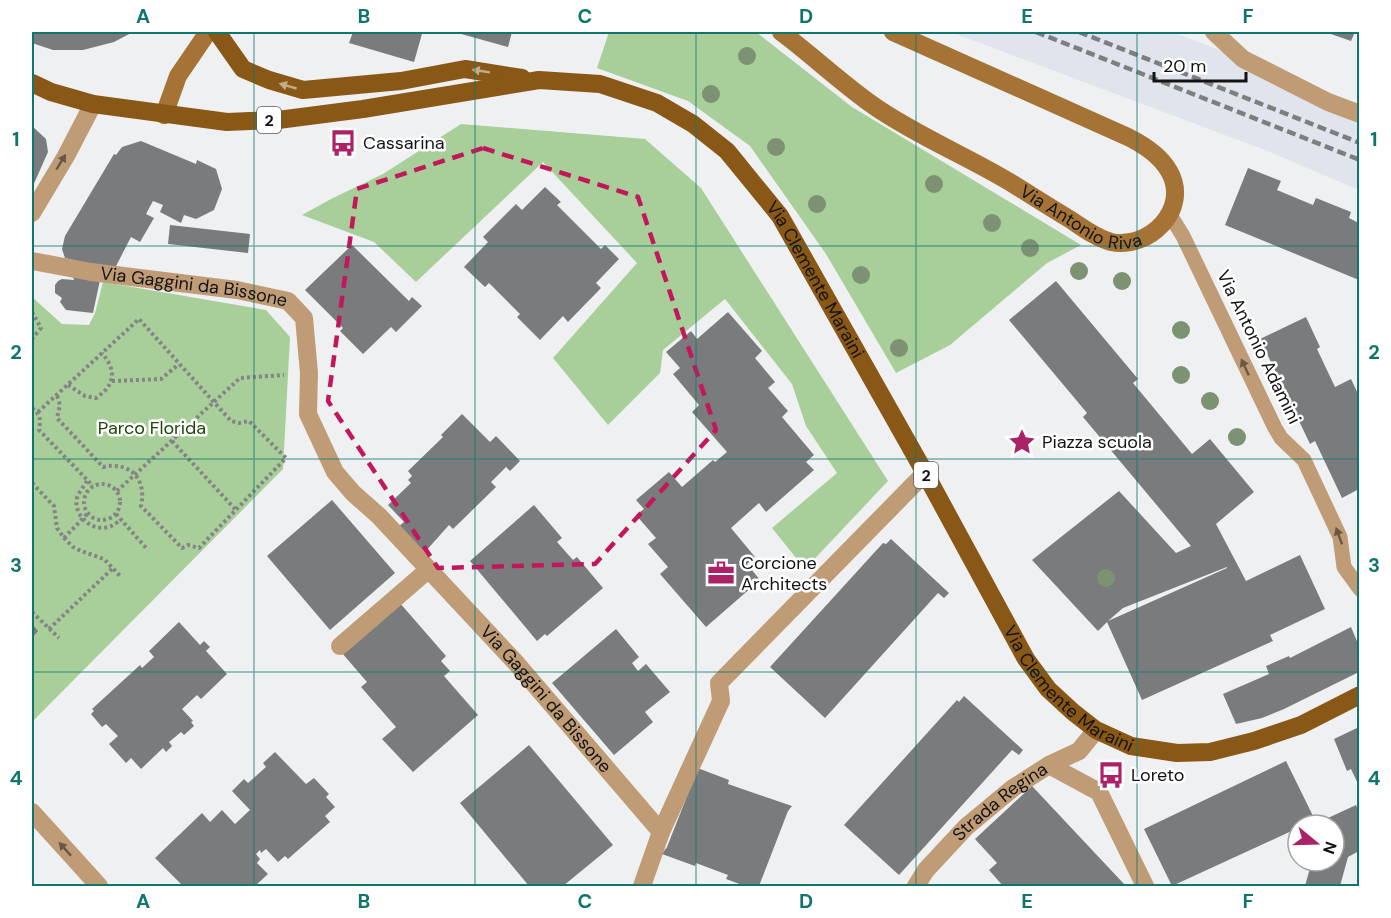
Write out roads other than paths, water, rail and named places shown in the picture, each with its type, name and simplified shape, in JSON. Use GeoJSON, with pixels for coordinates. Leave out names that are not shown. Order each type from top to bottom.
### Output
{"type":"FeatureCollection","features":[{"type":"Feature","properties":{"kind":"main road"},"geometry":{"type":"LineString","coordinates":[[164,115],[178,76],[208,32]]}},
{"type":"Feature","properties":{"kind":"main road"},"geometry":{"type":"LineString","coordinates":[[217,32],[243,69],[303,90],[401,81],[465,69],[538,80]]}},
{"type":"Feature","properties":{"kind":"main road","name":"Via Antonio Riva"},"geometry":{"type":"LineString","coordinates":[[781,32],[873,105],[904,125],[1009,182],[1103,239],[1131,243],[1143,239],[1160,228],[1170,215],[1174,196],[1170,173],[1146,146],[893,32]]}},
{"type":"Feature","properties":{"kind":"main road","name":"Via Clemente Maraini"},"geometry":{"type":"LineString","coordinates":[[93,104],[228,122],[278,120],[363,109],[538,80],[600,84],[657,103],[693,124],[727,151],[780,216],[925,472],[1026,659],[1048,689],[1073,712],[1096,730],[1119,742],[1145,750],[1177,753],[1210,752],[1254,741],[1300,725],[1359,695]]}},
{"type":"Feature","properties":{"kind":"main road","name":"2"},"geometry":{"type":"LineString","coordinates":[[32,83],[51,92],[93,104]]}},
{"type":"Feature","properties":{"kind":"street"},"geometry":{"type":"LineString","coordinates":[[1214,32],[1243,59],[1328,102],[1359,114]]}},
{"type":"Feature","properties":{"kind":"street"},"geometry":{"type":"LineString","coordinates":[[32,213],[66,156],[93,104]]}},
{"type":"Feature","properties":{"kind":"street","name":"Via Gaggini da Bissone"},"geometry":{"type":"LineString","coordinates":[[32,261],[91,272],[237,290],[288,301],[304,318],[309,373],[308,414],[334,472],[379,516],[517,664],[661,832]]}},
{"type":"Feature","properties":{"kind":"street"},"geometry":{"type":"LineString","coordinates":[[642,886],[661,832],[721,701],[719,683],[925,472]]}},
{"type":"Feature","properties":{"kind":"street"},"geometry":{"type":"LineString","coordinates":[[340,646],[428,570]]}},
{"type":"Feature","properties":{"kind":"street","name":"Strada Regina"},"geometry":{"type":"LineString","coordinates":[[916,886],[926,870],[966,827],[1013,788],[1049,765],[1079,751],[1096,730]]}},
{"type":"Feature","properties":{"kind":"street"},"geometry":{"type":"LineString","coordinates":[[1049,765],[1099,792],[1145,886]]}},
{"type":"Feature","properties":{"kind":"street"},"geometry":{"type":"LineString","coordinates":[[32,812],[99,886]]}},
{"type":"Feature","properties":{"kind":"lane","name":"Via Antonio Adamini"},"geometry":{"type":"LineString","coordinates":[[1170,215],[1186,243],[1275,428],[1281,438],[1304,460],[1340,537],[1344,567],[1359,589]]}},
{"type":"Feature","properties":{"kind":"railway"},"geometry":{"type":"LineString","coordinates":[[1036,32],[1360,160]]}},
{"type":"Feature","properties":{"kind":"railway"},"geometry":{"type":"LineString","coordinates":[[1079,32],[1360,143]]}},
{"type":"Feature","properties":{"kind":"place","name":"Cassarina"},"geometry":{"type":"Point","coordinates":[343,143]}},
{"type":"Feature","properties":{"kind":"place","name":"Piazza scuola"},"geometry":{"type":"Point","coordinates":[1022,442]}},
{"type":"Feature","properties":{"kind":"place","name":"Corcione Architects"},"geometry":{"type":"Point","coordinates":[721,573]}},
{"type":"Feature","properties":{"kind":"place","name":"Loreto"},"geometry":{"type":"Point","coordinates":[1111,775]}},
{"type":"Feature","properties":{"kind":"park label","name":"Parco Florida"},"geometry":{"type":"Point","coordinates":[152,428]}}]}
